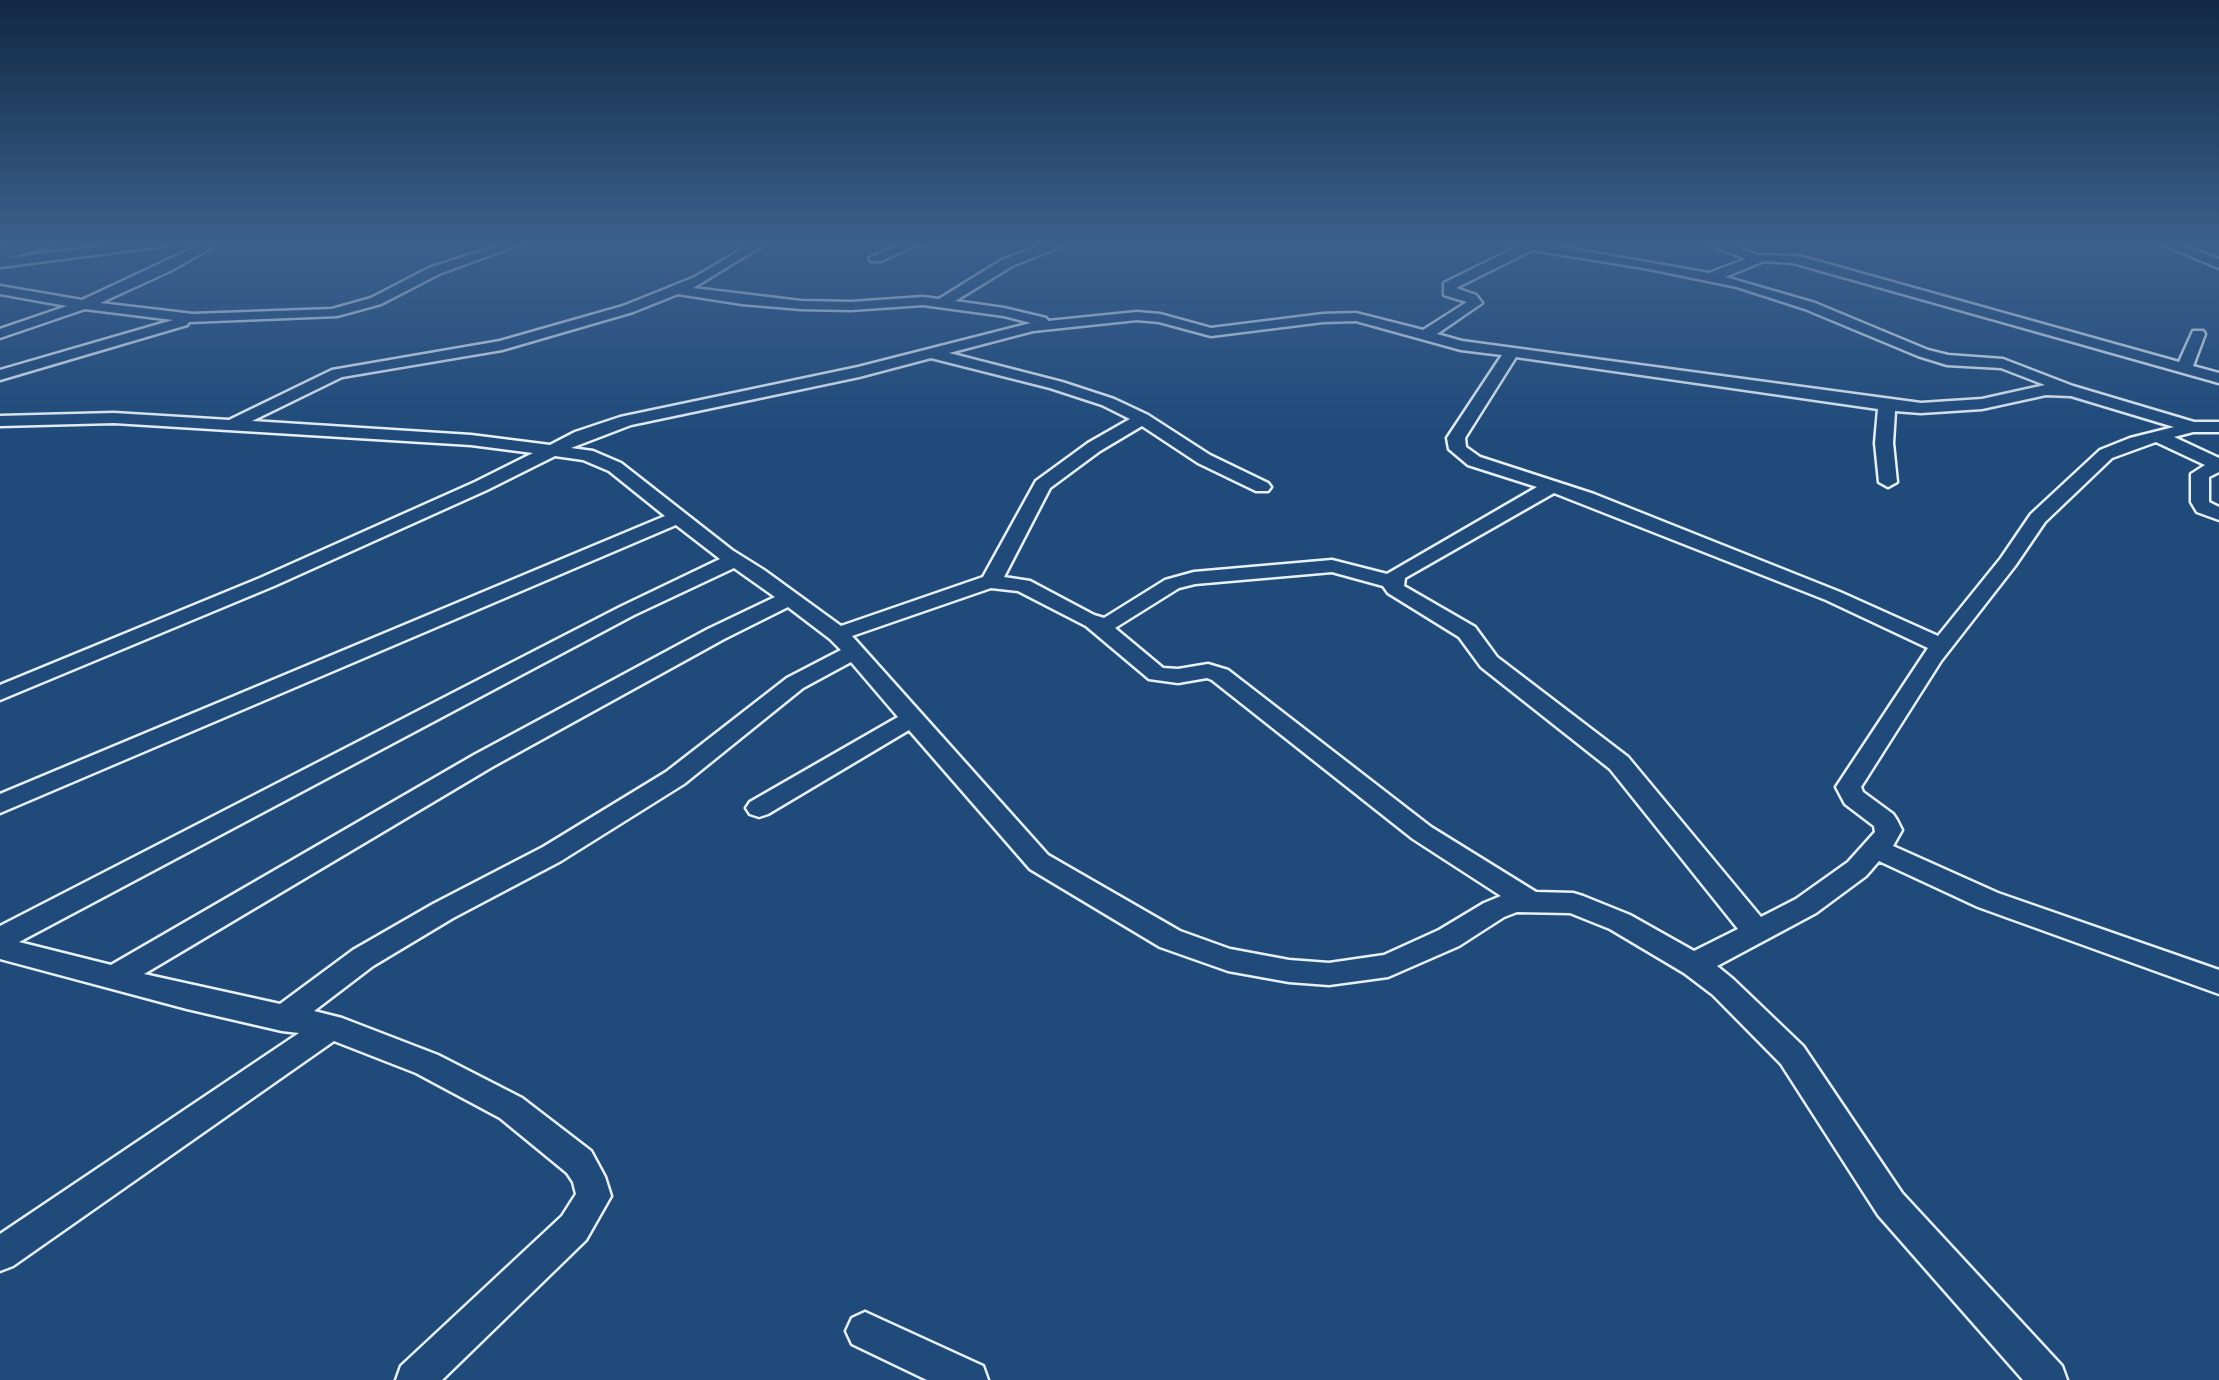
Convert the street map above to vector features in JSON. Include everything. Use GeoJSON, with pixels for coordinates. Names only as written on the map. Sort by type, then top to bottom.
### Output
{"type":"FeatureCollection","features":[{"type":"Feature","properties":{"kind":"street"},"geometry":{"type":"LineString","coordinates":[[0,334],[80,306]]}},
{"type":"Feature","properties":{"kind":"street"},"geometry":{"type":"LineString","coordinates":[[96,306],[192,318],[347,311],[360,306]]}},
{"type":"Feature","properties":{"kind":"street"},"geometry":{"type":"LineString","coordinates":[[232,425],[338,373],[502,345],[632,306]]}},
{"type":"Feature","properties":{"kind":"street"},"geometry":{"type":"LineString","coordinates":[[965,306],[1004,312],[1054,325]]}},
{"type":"Feature","properties":{"kind":"street"},"geometry":{"type":"LineString","coordinates":[[1424,336],[1470,306]]}},
{"type":"Feature","properties":{"kind":"street"},"geometry":{"type":"LineString","coordinates":[[1806,306],[1938,358],[2010,366],[2072,391],[2193,427]]}},
{"type":"Feature","properties":{"kind":"street"},"geometry":{"type":"LineString","coordinates":[[1963,306],[2219,378]]}},
{"type":"Feature","properties":{"kind":"street"},"geometry":{"type":"LineString","coordinates":[[0,693],[267,582],[481,486],[580,436],[639,418],[933,354],[1018,329],[1151,316],[1211,332],[1345,317],[1372,320],[1424,336],[1511,353],[1887,405],[1921,408],[1982,404],[2046,390],[2072,391]]}},
{"type":"Feature","properties":{"kind":"street"},"geometry":{"type":"LineString","coordinates":[[0,375],[192,318]]}},
{"type":"Feature","properties":{"kind":"street"},"geometry":{"type":"LineString","coordinates":[[2184,369],[2198,334]]}},
{"type":"Feature","properties":{"kind":"street"},"geometry":{"type":"LineString","coordinates":[[1511,353],[1456,438],[1458,449],[1474,461],[1587,498],[1833,596],[1941,646]]}},
{"type":"Feature","properties":{"kind":"street"},"geometry":{"type":"LineString","coordinates":[[933,354],[1076,391],[1142,419],[1204,459],[1262,487]]}},
{"type":"Feature","properties":{"kind":"street"},"geometry":{"type":"LineString","coordinates":[[1887,405],[1884,443],[1888,482]]}},
{"type":"Feature","properties":{"kind":"street"},"geometry":{"type":"LineString","coordinates":[[0,421],[114,418],[471,440],[587,455],[615,467],[846,643],[1039,862],[1170,939],[1228,960],[1289,971],[1329,974],[1388,966],[1449,938],[1494,910],[1515,902],[1573,904],[1620,922],[1694,965],[1747,1009],[1792,1055],[1890,1204],[2048,1380]]}},
{"type":"Feature","properties":{"kind":"street"},"geometry":{"type":"LineString","coordinates":[[991,582],[1042,485],[1094,447],[1142,419]]}},
{"type":"Feature","properties":{"kind":"street"},"geometry":{"type":"LineString","coordinates":[[1694,965],[1806,906],[1833,888],[1857,869],[1886,837],[1889,830],[1884,820],[1854,798],[1848,787],[1941,646],[2008,562],[2038,518],[2106,454],[2193,427],[2219,427]]}},
{"type":"Feature","properties":{"kind":"street"},"geometry":{"type":"LineString","coordinates":[[2157,436],[2215,463],[2214,468],[2200,474],[2200,502],[2204,508],[2219,514]]}},
{"type":"Feature","properties":{"kind":"street"},"geometry":{"type":"LineString","coordinates":[[1392,582],[1397,574],[1551,487]]}},
{"type":"Feature","properties":{"kind":"street"},"geometry":{"type":"LineString","coordinates":[[0,804],[678,517]]}},
{"type":"Feature","properties":{"kind":"street"},"geometry":{"type":"LineString","coordinates":[[0,939],[615,617],[735,561]]}},
{"type":"Feature","properties":{"kind":"street"},"geometry":{"type":"LineString","coordinates":[[1094,622],[1110,622],[1172,584],[1194,579],[1332,566],[1368,573],[1392,582],[1400,594],[1467,632],[1489,662],[1619,763],[1757,932]]}},
{"type":"Feature","properties":{"kind":"street"},"geometry":{"type":"LineString","coordinates":[[282,1019],[354,965],[395,939],[552,854],[665,785],[846,643],[975,585],[991,582],[1023,585],[1094,622],[1157,674],[1178,677],[1208,671],[1220,675],[1422,833],[1531,902]]}},
{"type":"Feature","properties":{"kind":"street"},"geometry":{"type":"LineString","coordinates":[[115,977],[483,761],[716,634],[789,598]]}},
{"type":"Feature","properties":{"kind":"street"},"geometry":{"type":"LineString","coordinates":[[760,808],[878,736],[912,719]]}},
{"type":"Feature","properties":{"kind":"street"},"geometry":{"type":"LineString","coordinates":[[1874,848],[1988,900],[2219,982]]}},
{"type":"Feature","properties":{"kind":"street"},"geometry":{"type":"LineString","coordinates":[[0,948],[187,997],[282,1019],[331,1027],[427,1064],[512,1108],[579,1162],[588,1177],[594,1196],[574,1228],[547,1257],[415,1380]]}},
{"type":"Feature","properties":{"kind":"street"},"geometry":{"type":"LineString","coordinates":[[0,1254],[331,1027]]}},
{"type":"Feature","properties":{"kind":"street"},"geometry":{"type":"LineString","coordinates":[[865,1331],[969,1380]]}}]}
